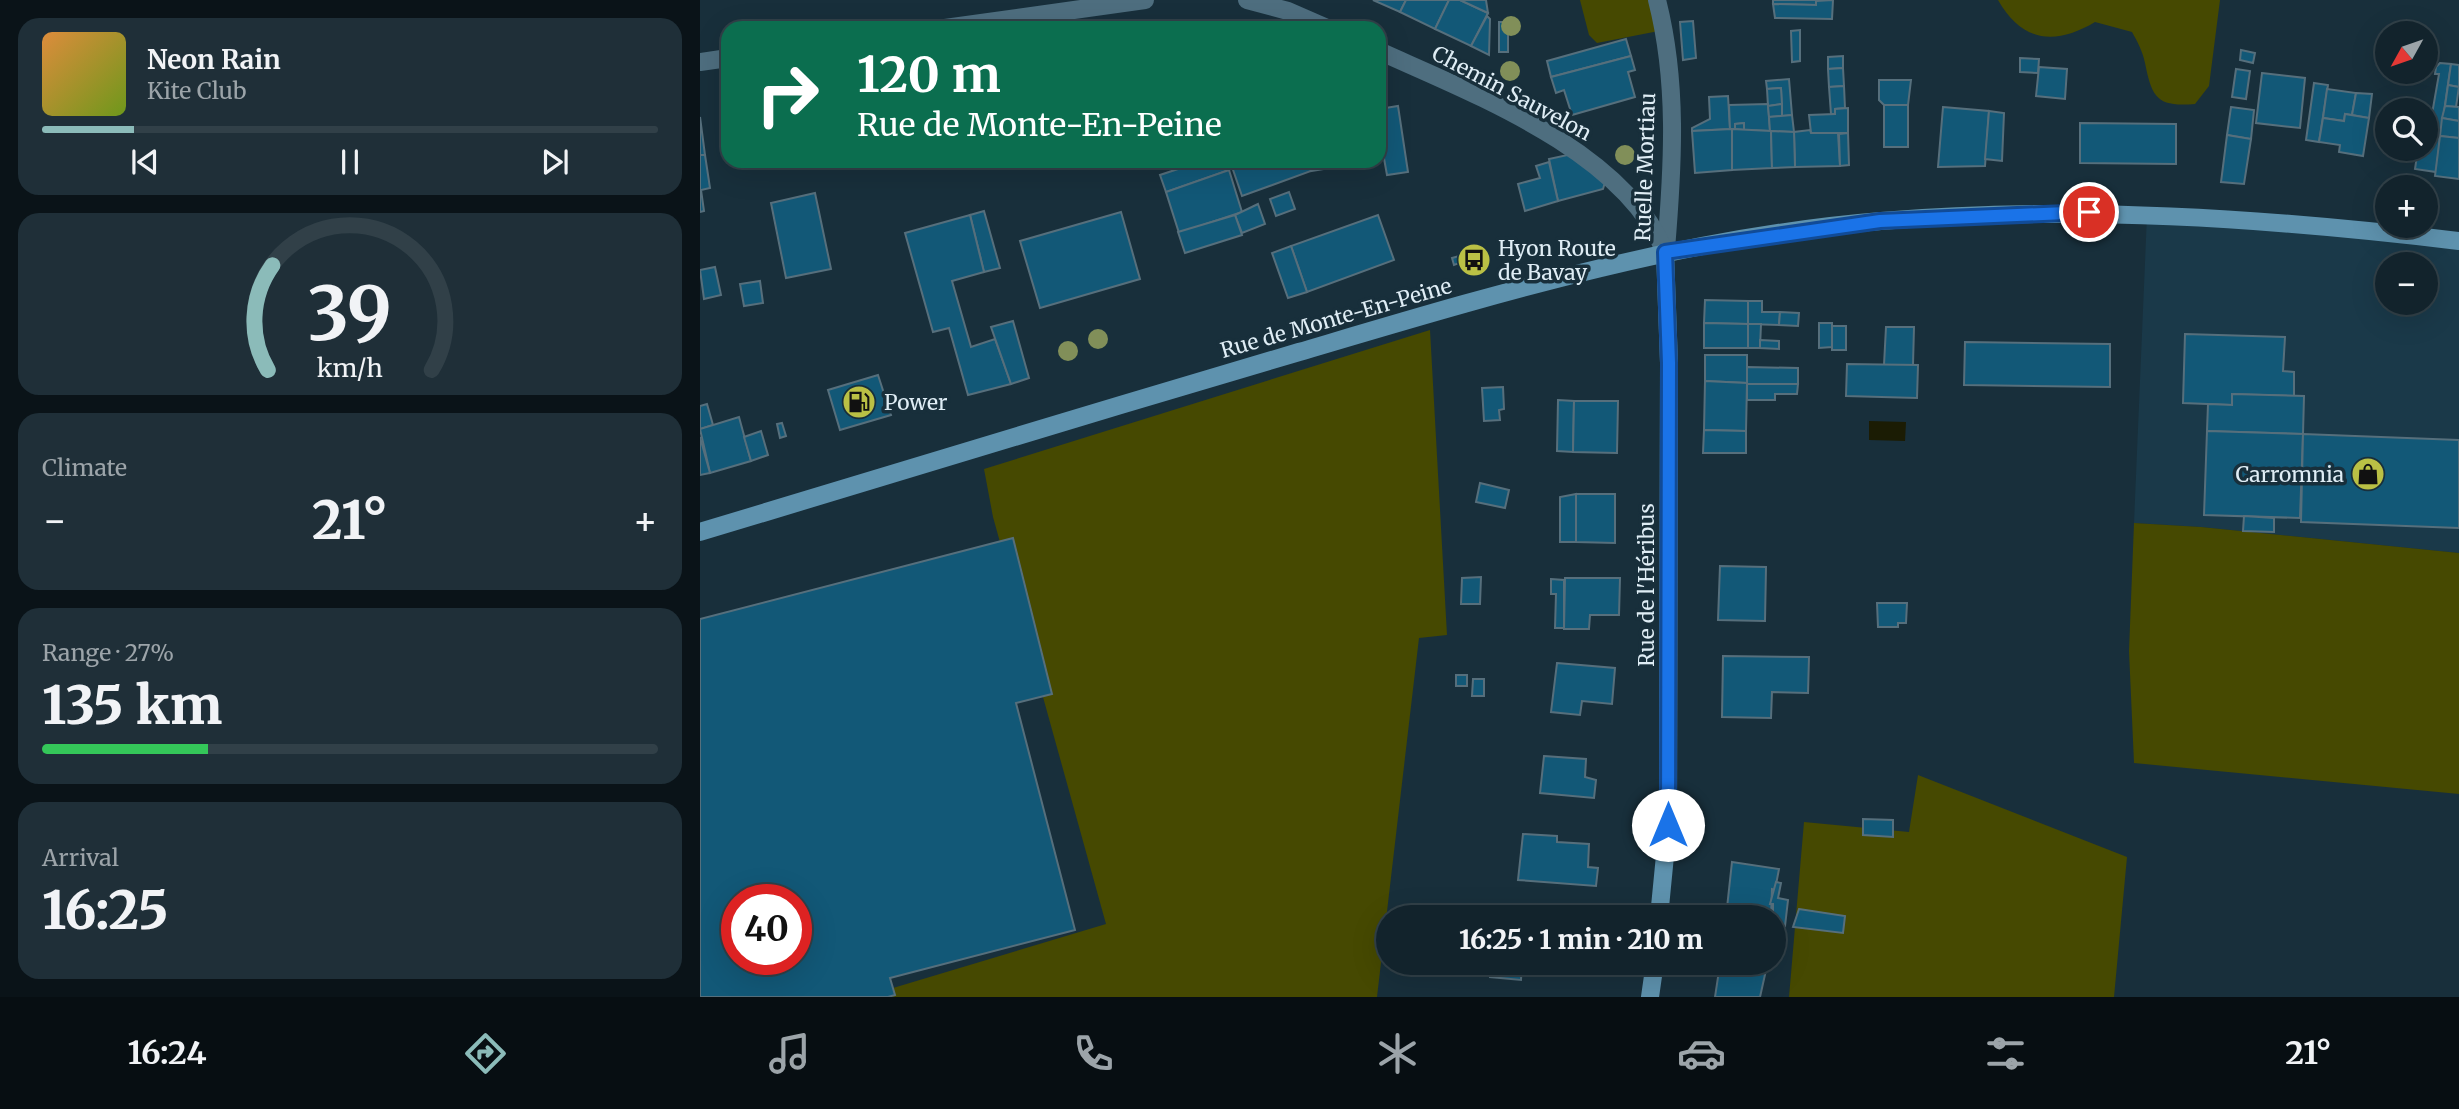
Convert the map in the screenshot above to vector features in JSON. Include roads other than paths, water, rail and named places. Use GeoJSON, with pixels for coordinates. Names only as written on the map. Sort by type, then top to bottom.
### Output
{"type":"FeatureCollection","features":[{"type":"Feature","properties":{"kind":"main road","name":"Rue de Monte-En-Peine"},"geometry":{"type":"LineString","coordinates":[[700,532],[1370,331],[1567,276],[1665,252],[1880,221],[2089,212],[2332,226],[2459,241]]}},
{"type":"Feature","properties":{"kind":"main road","name":"Rue de l'Héribus"},"geometry":{"type":"LineString","coordinates":[[1660,905],[1668,825],[1669,363],[1665,252]]}},
{"type":"Feature","properties":{"kind":"main road"},"geometry":{"type":"LineString","coordinates":[[1650,997],[1653,975]]}},
{"type":"Feature","properties":{"kind":"street"},"geometry":{"type":"LineString","coordinates":[[995,21],[1145,0]]}},
{"type":"Feature","properties":{"kind":"street"},"geometry":{"type":"LineString","coordinates":[[1247,0],[1288,11],[1311,21]]}},
{"type":"Feature","properties":{"kind":"street","name":"Ruelle Mortiau"},"geometry":{"type":"LineString","coordinates":[[1657,0],[1664,30],[1673,107],[1665,252]]}},
{"type":"Feature","properties":{"kind":"street","name":"Chemin Sauvelon"},"geometry":{"type":"LineString","coordinates":[[1386,54],[1504,110],[1570,146],[1630,195],[1655,226],[1665,252]]}},
{"type":"Feature","properties":{"kind":"street"},"geometry":{"type":"LineString","coordinates":[[700,62],[721,59]]}},
{"type":"Feature","properties":{"kind":"place","name":"Hyon Route de Bavay"},"geometry":{"type":"Point","coordinates":[1474,260]}},
{"type":"Feature","properties":{"kind":"place","name":"Power"},"geometry":{"type":"Point","coordinates":[859,402]}},
{"type":"Feature","properties":{"kind":"place","name":"Carromnia"},"geometry":{"type":"Point","coordinates":[2368,474]}}]}
